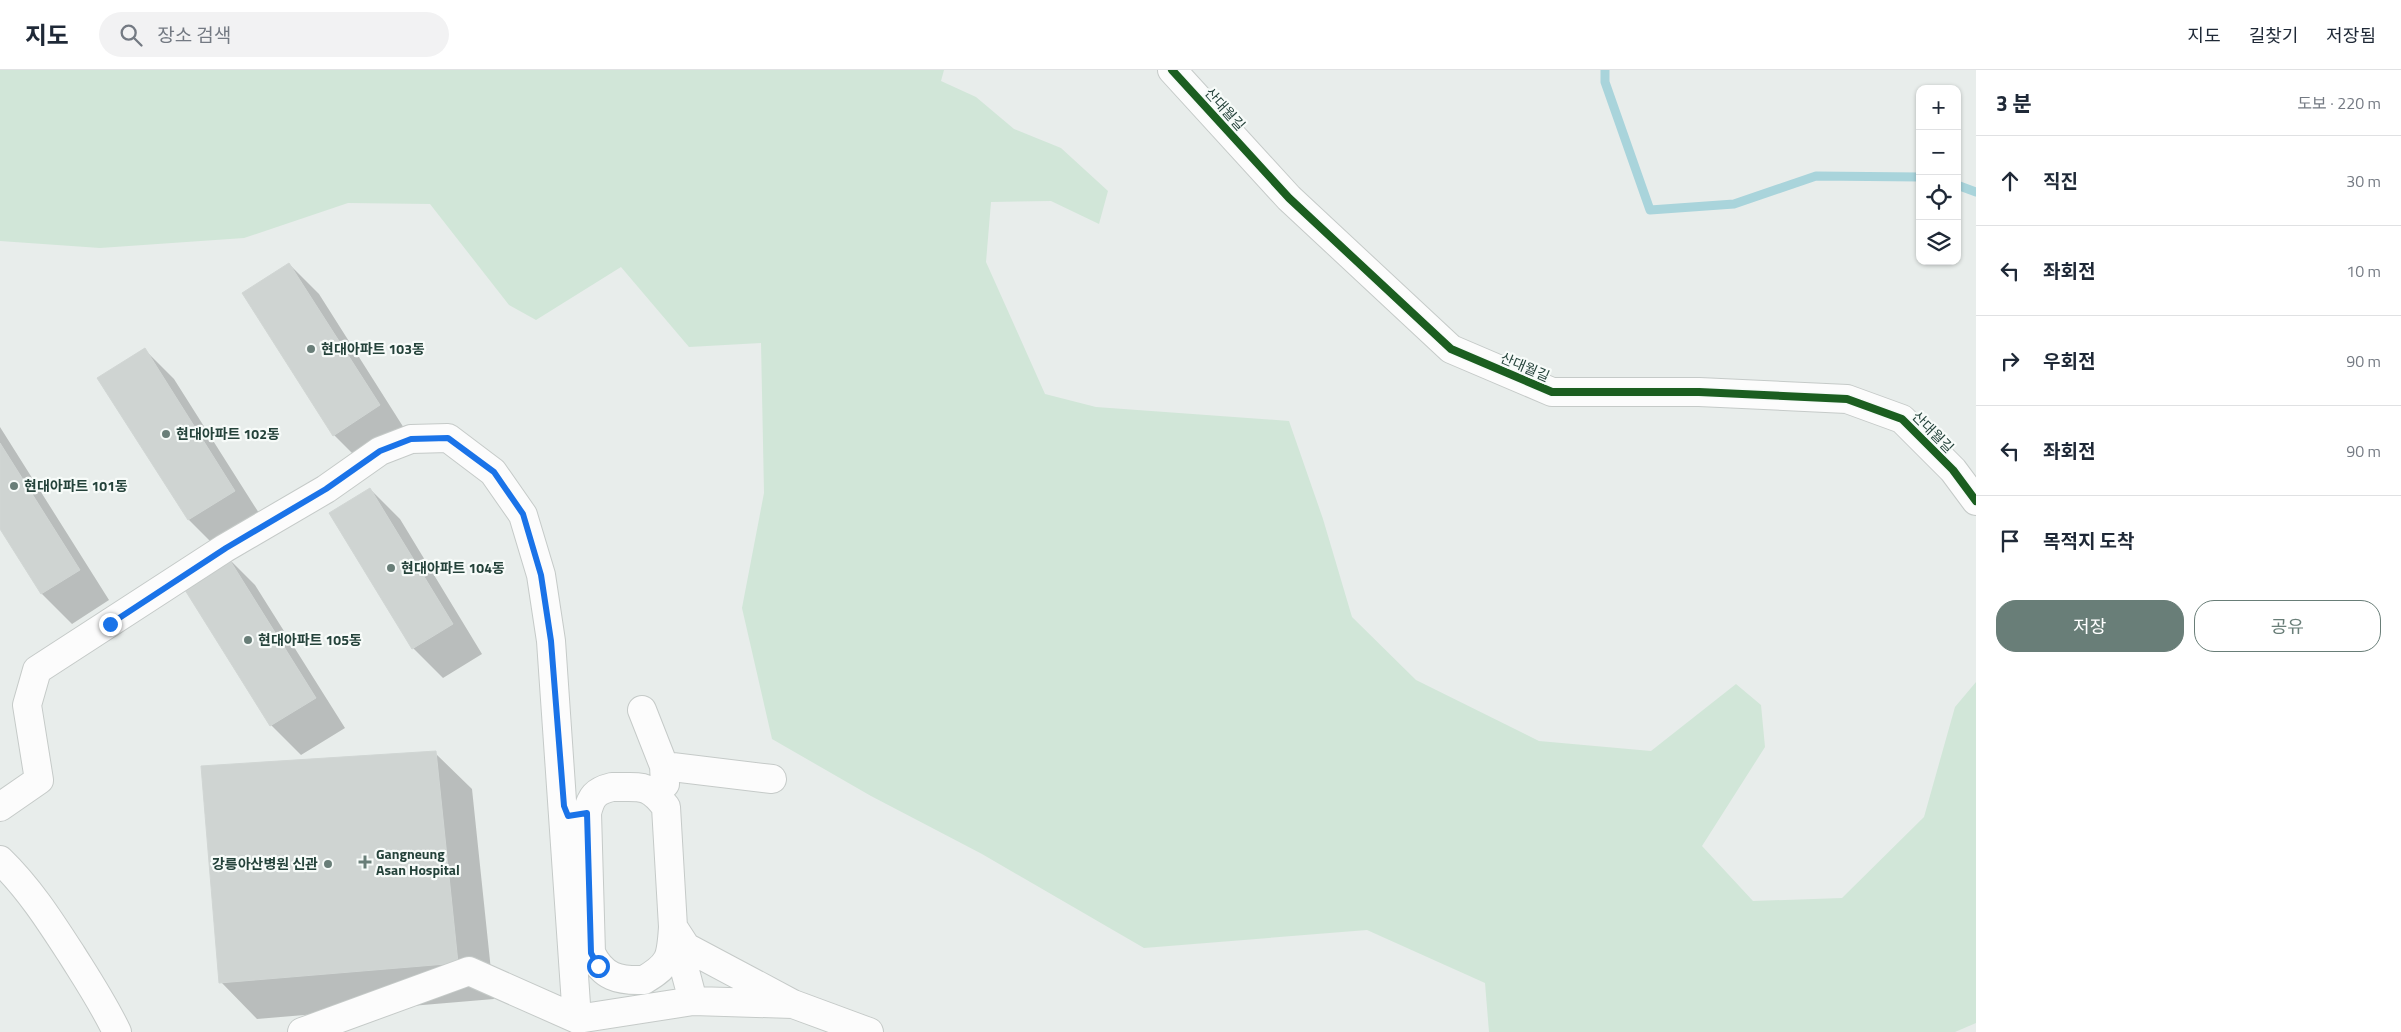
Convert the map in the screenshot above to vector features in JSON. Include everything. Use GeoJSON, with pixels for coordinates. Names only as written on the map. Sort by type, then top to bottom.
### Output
{"type":"FeatureCollection","features":[{"type":"Feature","properties":{"kind":"street","name":"산대월길"},"geometry":{"type":"LineString","coordinates":[[1172,70],[1289,198],[1451,349],[1552,392],[1699,392],[1847,399],[1902,419],[1953,470],[1976,502]]}},
{"type":"Feature","properties":{"kind":"street"},"geometry":{"type":"LineString","coordinates":[[0,807],[40,780],[27,705],[38,670],[226,548],[326,489],[380,451],[411,439],[448,438],[494,472],[523,514],[541,575],[551,641],[583,803],[591,953],[598,966],[616,978],[644,980],[667,963],[672,946],[673,927],[664,766],[642,710]]}},
{"type":"Feature","properties":{"kind":"street"},"geometry":{"type":"LineString","coordinates":[[664,766],[772,780]]}},
{"type":"Feature","properties":{"kind":"street"},"geometry":{"type":"LineString","coordinates":[[583,803],[612,787],[646,788],[655,792],[666,807]]}},
{"type":"Feature","properties":{"kind":"street"},"geometry":{"type":"LineString","coordinates":[[577,1019],[583,803]]}},
{"type":"Feature","properties":{"kind":"street"},"geometry":{"type":"LineString","coordinates":[[0,860],[31,893],[40,906],[99,996],[117,1032]]}},
{"type":"Feature","properties":{"kind":"street"},"geometry":{"type":"LineString","coordinates":[[673,927],[693,1001]]}},
{"type":"Feature","properties":{"kind":"street"},"geometry":{"type":"LineString","coordinates":[[673,927],[686,947],[792,1004],[869,1032]]}},
{"type":"Feature","properties":{"kind":"street"},"geometry":{"type":"LineString","coordinates":[[302,1032],[469,971],[577,1019],[693,1001],[792,1004]]}},
{"type":"Feature","properties":{"kind":"green space"},"geometry":{"type":"Polygon","coordinates":[[[0,70],[944,70],[941,81],[976,97],[1014,129],[1061,148],[1108,191],[1099,224],[1051,201],[991,202],[986,262],[1045,394],[1096,407],[1289,421],[1323,519],[1352,617],[1416,680],[1539,741],[1651,751],[1736,684],[1761,705],[1765,747],[1702,846],[1753,901],[1842,898],[1924,817],[1955,707],[1976,682],[1976,1023],[1955,1032],[1489,1032],[1485,983],[1367,930],[1144,948],[982,854],[871,796],[772,739],[742,608],[764,493],[761,343],[689,347],[621,267],[536,320],[509,305],[430,204],[348,203],[244,238],[100,248],[0,241],[0,70]]]}},
{"type":"Feature","properties":{"kind":"building","name":"현대아파트 103동"},"geometry":{"type":"Polygon","coordinates":[[[289,263],[380,405],[333,436],[242,293],[289,263]]]}},
{"type":"Feature","properties":{"kind":"building","name":"현대아파트 102동"},"geometry":{"type":"Polygon","coordinates":[[[145,348],[235,491],[188,520],[97,378],[145,348]]]}},
{"type":"Feature","properties":{"kind":"building","name":"현대아파트 101동"},"geometry":{"type":"Polygon","coordinates":[[[0,443],[80,570],[41,594],[0,529],[0,443]]]}},
{"type":"Feature","properties":{"kind":"building","name":"현대아파트 104동"},"geometry":{"type":"Polygon","coordinates":[[[370,488],[453,624],[412,649],[329,513],[370,488]]]}},
{"type":"Feature","properties":{"kind":"building","name":"현대아파트 105동"},"geometry":{"type":"Polygon","coordinates":[[[226,554],[316,698],[270,726],[180,582],[226,554]]]}},
{"type":"Feature","properties":{"kind":"building","name":"강릉아산병원 신관"},"geometry":{"type":"Polygon","coordinates":[[[436,751],[458,963],[219,983],[201,766],[436,751]]]}},
{"type":"Feature","properties":{"kind":"waterway"},"geometry":{"type":"LineString","coordinates":[[1605,70],[1605,82],[1650,210],[1734,204],[1816,176],[1916,177]]}},
{"type":"Feature","properties":{"kind":"waterway"},"geometry":{"type":"LineString","coordinates":[[1961,186],[1976,192]]}},
{"type":"Feature","properties":{"kind":"cycle path"},"geometry":{"type":"LineString","coordinates":[[1172,70],[1289,198],[1451,349],[1552,392],[1699,392],[1847,399],[1902,419],[1953,470],[1976,501]]}},
{"type":"Feature","properties":{"kind":"place","name":"현대아파트 103동"},"geometry":{"type":"Point","coordinates":[311,349]}},
{"type":"Feature","properties":{"kind":"place","name":"현대아파트 102동"},"geometry":{"type":"Point","coordinates":[166,434]}},
{"type":"Feature","properties":{"kind":"place","name":"현대아파트 101동"},"geometry":{"type":"Point","coordinates":[14,486]}},
{"type":"Feature","properties":{"kind":"place","name":"현대아파트 104동"},"geometry":{"type":"Point","coordinates":[391,568]}},
{"type":"Feature","properties":{"kind":"place","name":"현대아파트 105동"},"geometry":{"type":"Point","coordinates":[248,640]}},
{"type":"Feature","properties":{"kind":"place","name":"Gangneung Asan Hospital"},"geometry":{"type":"Point","coordinates":[365,862]}},
{"type":"Feature","properties":{"kind":"place","name":"강릉아산병원 신관"},"geometry":{"type":"Point","coordinates":[328,864]}},
{"type":"Feature","properties":{"kind":"route"},"geometry":{"type":"LineString","coordinates":[[110,624],[226,548],[326,489],[380,451],[411,439],[448,438],[494,472],[523,514],[541,575],[551,641],[564,806],[568,816],[587,813],[591,953],[598,966]]}}]}
